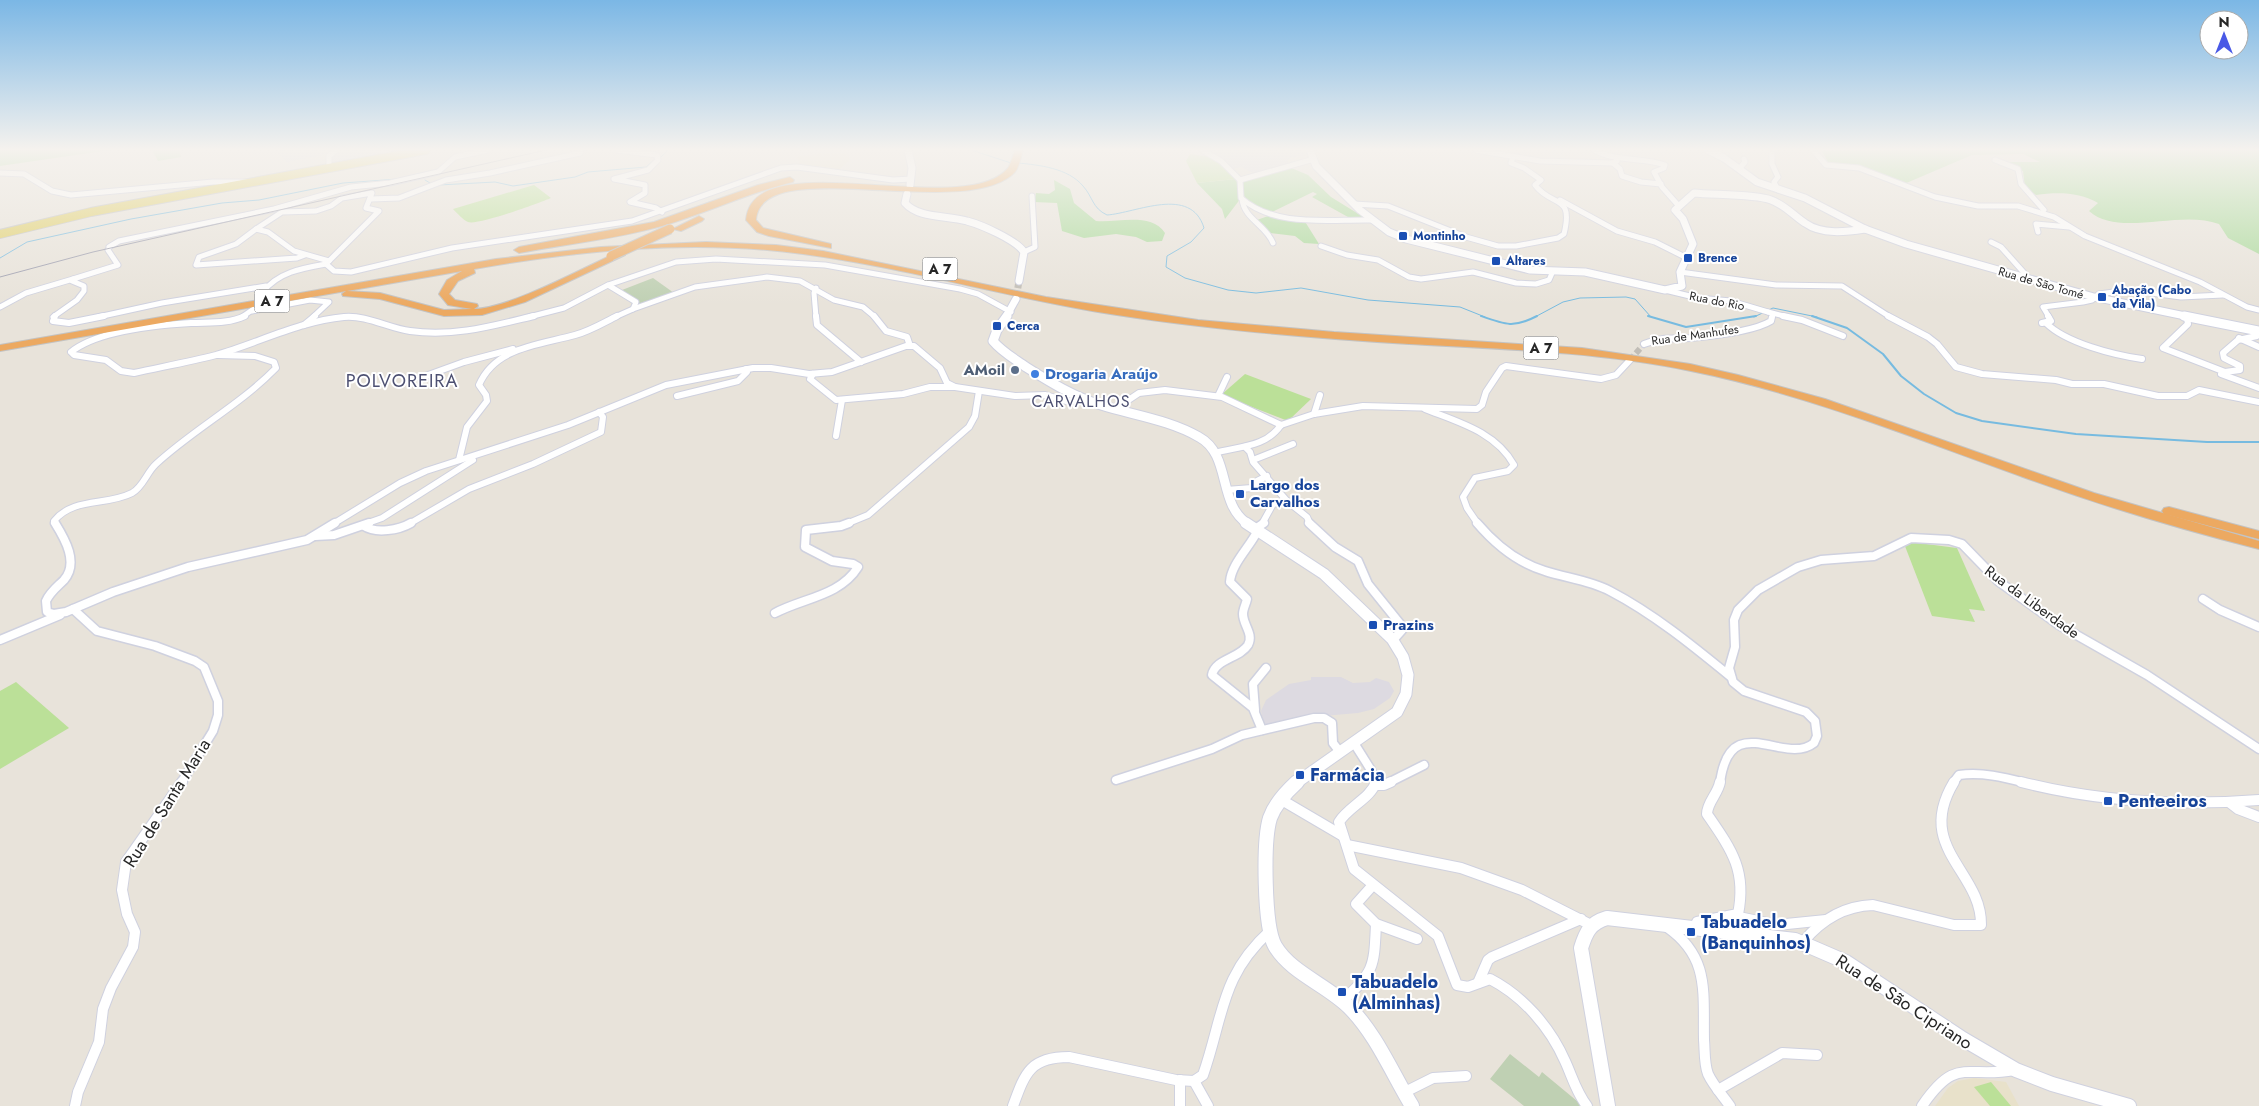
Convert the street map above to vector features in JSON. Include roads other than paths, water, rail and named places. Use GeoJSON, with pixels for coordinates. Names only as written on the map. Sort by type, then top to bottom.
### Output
{"type":"FeatureCollection","features":[{"type":"Feature","properties":{"kind":"highway"},"geometry":{"type":"LineString","coordinates":[[407,271],[656,224],[722,202]]}},
{"type":"Feature","properties":{"kind":"highway"},"geometry":{"type":"LineString","coordinates":[[280,300],[334,294],[370,295],[437,312],[470,313],[512,304],[735,202]]}},
{"type":"Feature","properties":{"kind":"highway"},"geometry":{"type":"LineString","coordinates":[[674,229],[738,202]]}},
{"type":"Feature","properties":{"kind":"highway"},"geometry":{"type":"LineString","coordinates":[[761,202],[752,210],[751,220],[760,230],[784,237],[831,246]]}},
{"type":"Feature","properties":{"kind":"highway","name":"A 7"},"geometry":{"type":"LineString","coordinates":[[0,340],[552,247],[665,238],[719,238],[831,246],[1066,296],[1145,308],[1305,326],[1574,342],[1689,359],[1809,388],[2110,494],[2259,535]]}},
{"type":"Feature","properties":{"kind":"highway","name":"A 7"},"geometry":{"type":"LineString","coordinates":[[0,348],[550,254],[662,245],[715,244],[773,248],[830,255],[1004,292],[1142,316],[1304,334],[1575,350],[1640,358],[1747,380],[1805,396],[2108,503],[2187,527],[2259,545]]}},
{"type":"Feature","properties":{"kind":"highway"},"geometry":{"type":"LineString","coordinates":[[550,254],[495,264],[465,273],[449,283],[445,290],[445,297],[452,303],[463,306],[495,304],[519,297],[615,256]]}},
{"type":"Feature","properties":{"kind":"main road"},"geometry":{"type":"LineString","coordinates":[[0,234],[92,212],[149,202]]}},
{"type":"Feature","properties":{"kind":"main road"},"geometry":{"type":"LineString","coordinates":[[905,202],[912,210],[968,221],[1022,247],[1024,252],[1019,281]]}},
{"type":"Feature","properties":{"kind":"main road"},"geometry":{"type":"LineString","coordinates":[[1352,202],[1389,232],[1418,243],[1519,268],[1595,274],[1665,290],[1682,286],[1680,272],[1685,257],[1693,244],[1682,219],[1675,210],[1683,202]]}},
{"type":"Feature","properties":{"kind":"main road"},"geometry":{"type":"LineString","coordinates":[[1775,202],[1802,221],[1817,229],[1835,232],[1865,229]]}},
{"type":"Feature","properties":{"kind":"main road","name":"Rua de São Tomé"},"geometry":{"type":"LineString","coordinates":[[1813,202],[1865,229],[1942,255],[2094,297],[2187,318],[2258,330]]}},
{"type":"Feature","properties":{"kind":"main road"},"geometry":{"type":"LineString","coordinates":[[1016,299],[1012,312],[994,334],[997,346],[1080,398],[1196,435],[1209,444],[1237,516],[1324,574],[1393,640],[1406,662],[1409,678],[1404,702],[1390,718],[1299,780],[1283,796],[1270,819],[1266,836],[1271,930],[1275,946],[1285,957],[1342,1001],[1366,1029],[1412,1106]]}},
{"type":"Feature","properties":{"kind":"main road","name":"Rua de São Cipriano"},"geometry":{"type":"LineString","coordinates":[[1586,922],[1607,918],[1662,923],[1770,935],[1803,942],[1860,971],[1963,1039],[2016,1070],[2052,1084],[2129,1106]]}},
{"type":"Feature","properties":{"kind":"main road"},"geometry":{"type":"LineString","coordinates":[[1586,922],[1581,948],[1608,1106]]}},
{"type":"Feature","properties":{"kind":"street"},"geometry":{"type":"LineString","coordinates":[[0,307],[26,293],[118,265],[109,249],[120,241],[274,209],[300,202]]}},
{"type":"Feature","properties":{"kind":"street"},"geometry":{"type":"LineString","coordinates":[[305,255],[297,258],[196,265],[199,257],[236,244],[282,212],[321,209],[335,202]]}},
{"type":"Feature","properties":{"kind":"street"},"geometry":{"type":"LineString","coordinates":[[73,279],[72,281],[84,286],[84,291],[78,300],[53,317],[56,322],[74,322],[162,303],[215,296],[266,286],[280,277],[327,263],[379,211],[366,209],[370,202]]}},
{"type":"Feature","properties":{"kind":"street"},"geometry":{"type":"LineString","coordinates":[[631,202],[656,208],[662,212]]}},
{"type":"Feature","properties":{"kind":"street"},"geometry":{"type":"LineString","coordinates":[[256,229],[268,232],[294,251],[327,263],[329,268],[340,272],[359,271],[445,250],[626,222],[692,202]]}},
{"type":"Feature","properties":{"kind":"street"},"geometry":{"type":"LineString","coordinates":[[1024,252],[1030,252],[1035,247],[1032,202]]}},
{"type":"Feature","properties":{"kind":"street"},"geometry":{"type":"LineString","coordinates":[[1242,202],[1242,208],[1252,219],[1268,231],[1273,243]]}},
{"type":"Feature","properties":{"kind":"street"},"geometry":{"type":"LineString","coordinates":[[1246,202],[1258,210],[1290,219],[1372,220]]}},
{"type":"Feature","properties":{"kind":"street"},"geometry":{"type":"LineString","coordinates":[[1354,204],[1388,206],[1484,243],[1506,246],[1558,238],[1564,234],[1568,217],[1563,204],[1560,202]]}},
{"type":"Feature","properties":{"kind":"street"},"geometry":{"type":"LineString","coordinates":[[1561,202],[1617,231],[1655,242],[1685,257]]}},
{"type":"Feature","properties":{"kind":"street"},"geometry":{"type":"LineString","coordinates":[[1675,202],[1678,205]]}},
{"type":"Feature","properties":{"kind":"street"},"geometry":{"type":"LineString","coordinates":[[1957,202],[1978,206],[2018,206],[2054,217]]}},
{"type":"Feature","properties":{"kind":"street"},"geometry":{"type":"LineString","coordinates":[[2034,202],[2036,206],[2054,217],[2109,246],[2200,282],[2223,295],[2258,310]]}},
{"type":"Feature","properties":{"kind":"street"},"geometry":{"type":"LineString","coordinates":[[2038,232],[2036,224],[2071,227]]}},
{"type":"Feature","properties":{"kind":"street"},"geometry":{"type":"LineString","coordinates":[[1991,242],[2001,247],[2026,275],[2023,278]]}},
{"type":"Feature","properties":{"kind":"street"},"geometry":{"type":"LineString","coordinates":[[1321,246],[1347,255],[1378,260],[1398,272],[1421,278],[1473,272],[1527,284],[1549,280],[1552,271]]}},
{"type":"Feature","properties":{"kind":"street"},"geometry":{"type":"LineString","coordinates":[[303,326],[328,302],[305,301],[268,310],[254,309],[228,320],[157,327],[105,337],[80,344],[71,352],[74,355],[101,359],[118,366],[121,371],[134,372],[218,355],[303,326],[335,318],[356,317],[409,331],[444,334],[469,332],[564,308],[608,285],[688,260],[785,261],[849,269],[978,294],[1012,312]]}},
{"type":"Feature","properties":{"kind":"street"},"geometry":{"type":"LineString","coordinates":[[1680,272],[1776,286],[1842,286],[1881,312],[1928,337],[1956,367],[1982,374],[2056,380],[2072,384],[2104,384],[2158,396],[2186,396],[2199,390],[2259,402]]}},
{"type":"Feature","properties":{"kind":"street"},"geometry":{"type":"LineString","coordinates":[[420,378],[464,362],[587,331],[618,314],[695,287],[740,282],[759,277],[800,280],[834,300],[863,307],[873,314],[886,331],[907,337],[910,346]]}},
{"type":"Feature","properties":{"kind":"street"},"geometry":{"type":"LineString","coordinates":[[608,285],[636,302],[633,309]]}},
{"type":"Feature","properties":{"kind":"street"},"geometry":{"type":"LineString","coordinates":[[263,292],[266,286]]}},
{"type":"Feature","properties":{"kind":"street"},"geometry":{"type":"LineString","coordinates":[[816,288],[814,294],[814,314],[817,325],[861,362]]}},
{"type":"Feature","properties":{"kind":"street","name":"Rua do Rio"},"geometry":{"type":"LineString","coordinates":[[1665,290],[1698,298],[1731,301],[1772,315],[1802,320],[1843,336]]}},
{"type":"Feature","properties":{"kind":"street"},"geometry":{"type":"LineString","coordinates":[[2142,358],[2126,358],[2052,329],[2044,323],[2051,321],[2043,307],[2083,302],[2099,294],[2128,290],[2182,297],[2223,295]]}},
{"type":"Feature","properties":{"kind":"street","name":"Rua de Manhufes"},"geometry":{"type":"LineString","coordinates":[[1644,344],[1659,338],[1690,338],[1732,332],[1766,324],[1771,321],[1772,315]]}},
{"type":"Feature","properties":{"kind":"street"},"geometry":{"type":"LineString","coordinates":[[2187,318],[2188,324],[2163,348],[2225,372]]}},
{"type":"Feature","properties":{"kind":"street"},"geometry":{"type":"LineString","coordinates":[[2258,330],[2257,336],[2239,338],[2231,343],[2223,353],[2224,358],[2240,366],[2240,370],[2220,371],[2220,374],[2259,388]]}},
{"type":"Feature","properties":{"kind":"street"},"geometry":{"type":"LineString","coordinates":[[2239,338],[2259,347]]}},
{"type":"Feature","properties":{"kind":"street"},"geometry":{"type":"LineString","coordinates":[[0,640],[113,592],[188,567],[287,546],[315,536],[400,484],[426,471],[568,425],[657,388],[748,369],[772,368],[811,376],[837,371],[898,347],[910,346],[917,348],[937,365],[947,383],[955,388]]}},
{"type":"Feature","properties":{"kind":"street"},"geometry":{"type":"LineString","coordinates":[[464,460],[462,441],[467,427],[487,401],[486,395],[480,389],[480,381],[494,365],[519,349]]}},
{"type":"Feature","properties":{"kind":"street"},"geometry":{"type":"LineString","coordinates":[[70,610],[54,614],[47,612],[45,608],[48,596],[68,576],[69,570],[70,556],[60,528],[54,521],[56,516],[70,508],[117,498],[134,492],[154,466],[217,418],[276,368],[274,362],[264,358],[218,355]]}},
{"type":"Feature","properties":{"kind":"street"},"geometry":{"type":"LineString","coordinates":[[1214,453],[1230,447],[1245,446],[1274,437],[1281,425],[1314,414],[1370,405],[1425,409],[1479,408],[1482,405],[1485,392],[1498,378],[1502,368],[1506,366],[1601,379],[1616,375],[1630,360]]}},
{"type":"Feature","properties":{"kind":"street"},"geometry":{"type":"LineString","coordinates":[[677,396],[738,381],[748,369]]}},
{"type":"Feature","properties":{"kind":"street"},"geometry":{"type":"LineString","coordinates":[[811,376],[832,398],[842,400],[903,394],[930,387],[1000,392],[1015,396],[1045,395],[1070,402],[1080,398]]}},
{"type":"Feature","properties":{"kind":"street"},"geometry":{"type":"LineString","coordinates":[[1218,396],[1227,377]]}},
{"type":"Feature","properties":{"kind":"street"},"geometry":{"type":"LineString","coordinates":[[1115,409],[1136,394],[1165,390],[1218,396],[1281,425]]}},
{"type":"Feature","properties":{"kind":"street"},"geometry":{"type":"LineString","coordinates":[[775,613],[837,587],[848,581],[858,568],[853,564],[832,561],[805,547],[806,530],[827,530],[868,515],[969,427],[978,414],[975,398],[979,391]]}},
{"type":"Feature","properties":{"kind":"street"},"geometry":{"type":"LineString","coordinates":[[1314,414],[1320,395]]}},
{"type":"Feature","properties":{"kind":"street"},"geometry":{"type":"LineString","coordinates":[[836,436],[842,400]]}},
{"type":"Feature","properties":{"kind":"street"},"geometry":{"type":"LineString","coordinates":[[1425,409],[1466,426],[1498,443],[1512,459],[1514,465],[1508,471],[1474,478],[1463,497],[1479,524],[1494,540],[1523,561],[1539,569],[1609,591],[1676,635],[1752,695],[1802,709],[1814,721],[1817,736],[1814,742],[1807,748],[1800,749],[1762,743],[1742,746],[1733,749],[1721,766],[1717,794],[1706,808],[1707,814],[1728,842],[1739,866],[1741,898],[1738,914],[1734,916]]}},
{"type":"Feature","properties":{"kind":"street"},"geometry":{"type":"LineString","coordinates":[[364,526],[366,528],[384,530],[404,527],[469,489],[533,464],[601,432],[603,417],[599,412]]}},
{"type":"Feature","properties":{"kind":"street"},"geometry":{"type":"LineString","coordinates":[[1252,460],[1293,444]]}},
{"type":"Feature","properties":{"kind":"street"},"geometry":{"type":"LineString","coordinates":[[1245,446],[1250,452],[1252,460],[1287,501],[1296,506],[1307,517],[1310,524],[1335,547],[1358,561],[1368,584],[1401,625],[1400,636],[1393,640]]}},
{"type":"Feature","properties":{"kind":"street"},"geometry":{"type":"LineString","coordinates":[[315,536],[334,535],[364,526],[396,511],[464,460]]}},
{"type":"Feature","properties":{"kind":"street"},"geometry":{"type":"LineString","coordinates":[[1226,490],[1252,488],[1257,481],[1267,476]]}},
{"type":"Feature","properties":{"kind":"street"},"geometry":{"type":"LineString","coordinates":[[1255,710],[1212,676],[1212,672],[1222,660],[1238,654],[1248,643],[1250,629],[1243,615],[1247,598],[1230,582],[1230,575],[1239,558],[1251,544],[1256,530],[1265,522],[1273,504],[1287,501]]}},
{"type":"Feature","properties":{"kind":"street","name":"Rua da Liberdade"},"geometry":{"type":"LineString","coordinates":[[1732,678],[1729,664],[1734,650],[1734,621],[1738,611],[1771,580],[1819,560],[1861,558],[1885,553],[1904,539],[1949,540],[1966,548],[1998,581],[2059,625],[2147,675],[2259,750]]}},
{"type":"Feature","properties":{"kind":"street"},"geometry":{"type":"LineString","coordinates":[[2203,599],[2220,610],[2259,626]]}},
{"type":"Feature","properties":{"kind":"street","name":"Rua de Santa Maria"},"geometry":{"type":"LineString","coordinates":[[70,610],[97,631],[155,646],[195,660],[204,667],[218,701],[218,715],[213,731],[166,807],[126,862],[122,890],[127,914],[135,932],[133,947],[111,988],[104,1009],[99,1042],[78,1092],[75,1106]]}},
{"type":"Feature","properties":{"kind":"street"},"geometry":{"type":"LineString","coordinates":[[1262,730],[1255,710],[1256,699],[1251,688],[1252,681],[1266,668]]}},
{"type":"Feature","properties":{"kind":"street"},"geometry":{"type":"LineString","coordinates":[[1116,780],[1212,749],[1242,735],[1314,718],[1324,718],[1332,723],[1332,742],[1336,750],[1340,752]]}},
{"type":"Feature","properties":{"kind":"street"},"geometry":{"type":"LineString","coordinates":[[1354,743],[1375,777],[1375,784],[1344,814],[1339,825],[1354,869],[1438,936],[1444,943],[1453,979],[1457,985],[1468,987],[1490,979],[1495,981],[1537,1018],[1562,1054],[1581,1099],[1587,1106]]}},
{"type":"Feature","properties":{"kind":"street"},"geometry":{"type":"LineString","coordinates":[[1375,784],[1384,785],[1424,766]]}},
{"type":"Feature","properties":{"kind":"street"},"geometry":{"type":"LineString","coordinates":[[1803,942],[1811,932],[1826,920],[1862,904],[1873,904],[1954,925],[1981,925],[1981,911],[1945,845],[1942,831],[1942,814],[1948,793],[1958,775],[1983,774],[2040,788],[2088,796],[2155,801],[2228,802],[2259,800]]}},
{"type":"Feature","properties":{"kind":"street"},"geometry":{"type":"LineString","coordinates":[[1283,796],[1346,841],[1461,868],[1522,890],[1586,922]]}},
{"type":"Feature","properties":{"kind":"street"},"geometry":{"type":"LineString","coordinates":[[2228,802],[2259,818]]}},
{"type":"Feature","properties":{"kind":"street"},"geometry":{"type":"LineString","coordinates":[[1373,885],[1356,904],[1376,924],[1417,939]]}},
{"type":"Feature","properties":{"kind":"street"},"geometry":{"type":"LineString","coordinates":[[1695,927],[1697,922],[1704,919],[1734,916],[1777,924],[1826,920]]}},
{"type":"Feature","properties":{"kind":"street"},"geometry":{"type":"LineString","coordinates":[[1478,983],[1488,960],[1492,957],[1586,922]]}},
{"type":"Feature","properties":{"kind":"street"},"geometry":{"type":"LineString","coordinates":[[1662,923],[1684,939],[1696,956],[1703,988],[1705,1060],[1708,1074],[1730,1106]]}},
{"type":"Feature","properties":{"kind":"street"},"geometry":{"type":"LineString","coordinates":[[1342,1001],[1362,984],[1376,961],[1376,924]]}},
{"type":"Feature","properties":{"kind":"street"},"geometry":{"type":"LineString","coordinates":[[1012,1106],[1026,1071],[1032,1064],[1052,1056],[1069,1057],[1180,1080],[1194,1081],[1203,1076],[1219,1013],[1234,971],[1248,952],[1271,930]]}},
{"type":"Feature","properties":{"kind":"street"},"geometry":{"type":"LineString","coordinates":[[1718,1090],[1782,1053],[1817,1056]]}},
{"type":"Feature","properties":{"kind":"street"},"geometry":{"type":"LineString","coordinates":[[1922,1106],[1943,1078],[1957,1072],[1974,1070],[2003,1073],[2016,1070]]}},
{"type":"Feature","properties":{"kind":"street"},"geometry":{"type":"LineString","coordinates":[[1403,1093],[1425,1080],[1447,1074],[1466,1076]]}},
{"type":"Feature","properties":{"kind":"street"},"geometry":{"type":"LineString","coordinates":[[1180,1080],[1180,1106]]}},
{"type":"Feature","properties":{"kind":"street"},"geometry":{"type":"LineString","coordinates":[[1194,1081],[1208,1106]]}},
{"type":"Feature","properties":{"kind":"waterway"},"geometry":{"type":"LineString","coordinates":[[0,258],[27,242],[131,219],[239,202]]}},
{"type":"Feature","properties":{"kind":"waterway"},"geometry":{"type":"LineString","coordinates":[[1093,202],[1098,209],[1107,215],[1147,207],[1175,204],[1187,208],[1197,215],[1204,228],[1191,242],[1167,256],[1166,267],[1185,278],[1228,290],[1256,293],[1301,288],[1368,300],[1460,307],[1485,317]]}},
{"type":"Feature","properties":{"kind":"waterway"},"geometry":{"type":"LineString","coordinates":[[1535,317],[1563,302],[1580,298],[1626,297],[1635,299],[1651,317]]}},
{"type":"Feature","properties":{"kind":"waterway"},"geometry":{"type":"LineString","coordinates":[[1754,317],[1773,308],[1817,317]]}},
{"type":"Feature","properties":{"kind":"waterway"},"geometry":{"type":"LineString","coordinates":[[1481,316],[1510,324],[1516,324],[1535,317]]}},
{"type":"Feature","properties":{"kind":"waterway"},"geometry":{"type":"LineString","coordinates":[[1651,317],[1686,327],[1756,316]]}},
{"type":"Feature","properties":{"kind":"waterway"},"geometry":{"type":"LineString","coordinates":[[1812,316],[1847,328],[1883,354],[1901,376],[1924,394],[1956,413],[1982,421],[2076,434],[2207,442],[2259,442]]}},
{"type":"Feature","properties":{"kind":"tunnel"},"geometry":{"type":"LineString","coordinates":[[1016,299],[1019,281]]}},
{"type":"Feature","properties":{"kind":"tunnel"},"geometry":{"type":"LineString","coordinates":[[1630,360],[1644,344]]}},
{"type":"Feature","properties":{"kind":"railway"},"geometry":{"type":"LineString","coordinates":[[0,277],[93,252],[317,202]]}},
{"type":"Feature","properties":{"kind":"place","name":"Montinho"},"geometry":{"type":"Point","coordinates":[1403,236]}},
{"type":"Feature","properties":{"kind":"place","name":"Brence"},"geometry":{"type":"Point","coordinates":[1688,258]}},
{"type":"Feature","properties":{"kind":"place","name":"Altares"},"geometry":{"type":"Point","coordinates":[1496,261]}},
{"type":"Feature","properties":{"kind":"place","name":"Abação (Cabo da Vila)"},"geometry":{"type":"Point","coordinates":[2102,297]}},
{"type":"Feature","properties":{"kind":"place","name":"Cerca"},"geometry":{"type":"Point","coordinates":[997,326]}},
{"type":"Feature","properties":{"kind":"place","name":"AMoil"},"geometry":{"type":"Point","coordinates":[1015,370]}},
{"type":"Feature","properties":{"kind":"place","name":"Drogaria Araújo"},"geometry":{"type":"Point","coordinates":[1035,374]}},
{"type":"Feature","properties":{"kind":"place","name":"Largo dos Carvalhos"},"geometry":{"type":"Point","coordinates":[1240,494]}},
{"type":"Feature","properties":{"kind":"place","name":"Prazins"},"geometry":{"type":"Point","coordinates":[1373,625]}},
{"type":"Feature","properties":{"kind":"place","name":"Farmácia"},"geometry":{"type":"Point","coordinates":[1300,775]}},
{"type":"Feature","properties":{"kind":"place","name":"Penteeiros"},"geometry":{"type":"Point","coordinates":[2108,801]}},
{"type":"Feature","properties":{"kind":"place","name":"Tabuadelo (Banquinhos)"},"geometry":{"type":"Point","coordinates":[1691,932]}},
{"type":"Feature","properties":{"kind":"place","name":"Tabuadelo (Alminhas)"},"geometry":{"type":"Point","coordinates":[1342,992]}},
{"type":"Feature","properties":{"kind":"district","name":"POLVOREIRA"},"geometry":{"type":"Point","coordinates":[402,381]}},
{"type":"Feature","properties":{"kind":"district","name":"CARVALHOS"},"geometry":{"type":"Point","coordinates":[1081,401]}}]}
